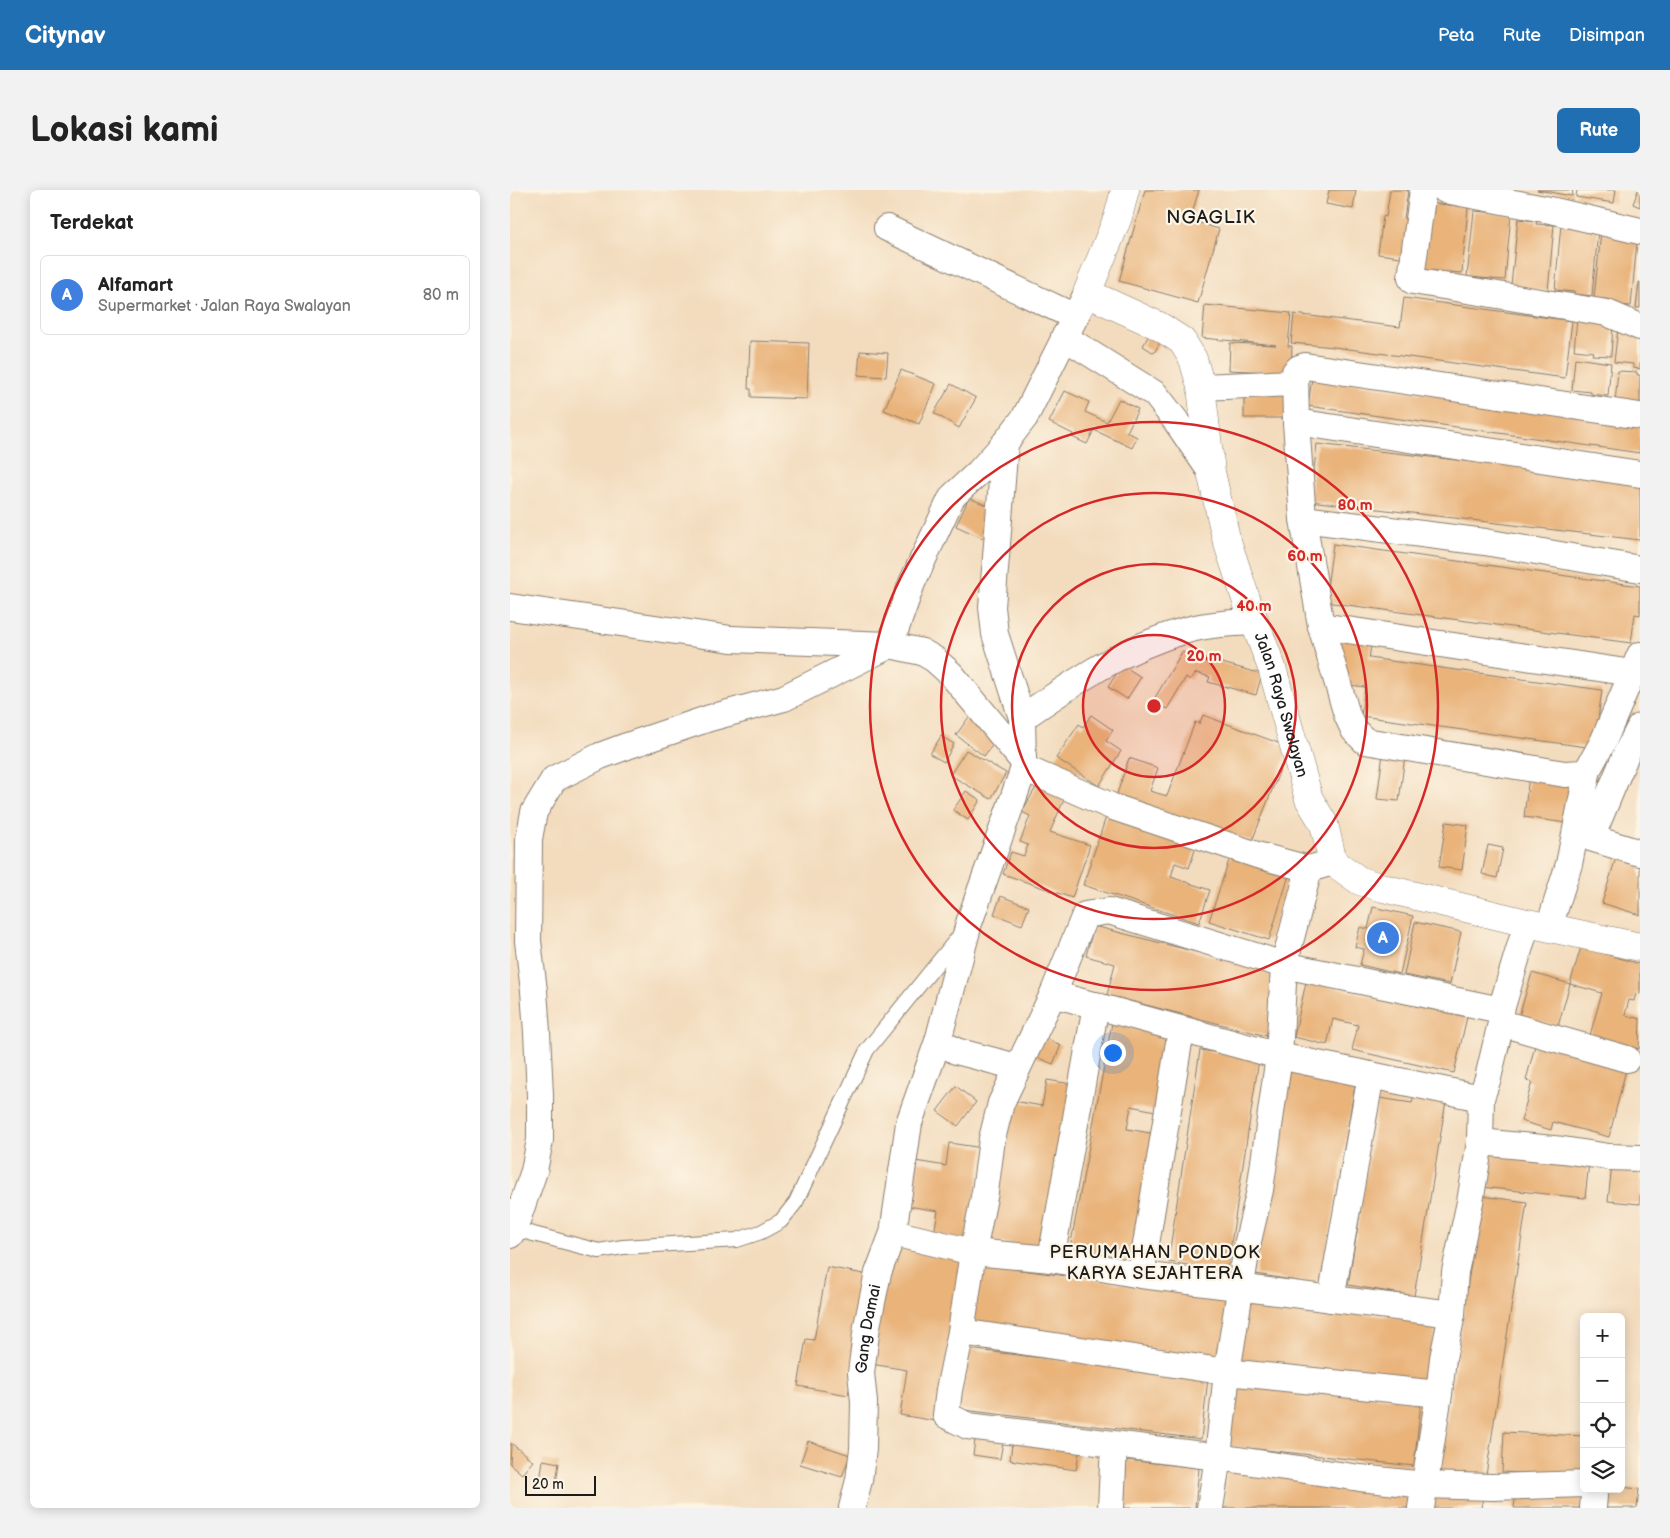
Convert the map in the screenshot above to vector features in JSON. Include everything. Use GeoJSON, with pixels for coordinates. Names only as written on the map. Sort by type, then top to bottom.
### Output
{"type":"FeatureCollection","features":[{"type":"Feature","properties":{"kind":"street"},"geometry":{"type":"LineString","coordinates":[[512,1232],[534,1171],[540,1140],[537,1024],[528,941],[529,839],[534,812],[554,779],[600,756],[710,718],[784,698],[890,645],[912,584],[950,501],[1005,443],[1025,417],[1087,293],[1118,217],[1125,190]]}},
{"type":"Feature","properties":{"kind":"street"},"geometry":{"type":"LineString","coordinates":[[1424,190],[1411,278],[1413,281],[1607,313],[1640,327]]}},
{"type":"Feature","properties":{"kind":"street"},"geometry":{"type":"LineString","coordinates":[[1446,190],[1550,210],[1640,231]]}},
{"type":"Feature","properties":{"kind":"street"},"geometry":{"type":"LineString","coordinates":[[887,228],[1070,327],[1155,394],[1211,472]]}},
{"type":"Feature","properties":{"kind":"street","name":"Jalan Raya Swalayan"},"geometry":{"type":"LineString","coordinates":[[1087,293],[1159,326],[1182,341],[1194,359],[1200,387],[1211,472],[1226,538],[1272,668],[1309,799],[1324,824],[1321,866]]}},
{"type":"Feature","properties":{"kind":"street"},"geometry":{"type":"LineString","coordinates":[[1588,769],[1583,773],[1565,774],[1364,741],[1354,730],[1347,715],[1321,626],[1303,519],[1296,422],[1295,383],[1297,369],[1304,366],[1640,416]]}},
{"type":"Feature","properties":{"kind":"street"},"geometry":{"type":"LineString","coordinates":[[1200,387],[1295,383]]}},
{"type":"Feature","properties":{"kind":"street"},"geometry":{"type":"LineString","coordinates":[[1296,422],[1640,474]]}},
{"type":"Feature","properties":{"kind":"street"},"geometry":{"type":"LineString","coordinates":[[1005,443],[992,607],[999,648],[1022,718],[1024,764]]}},
{"type":"Feature","properties":{"kind":"street"},"geometry":{"type":"LineString","coordinates":[[1303,519],[1485,542],[1640,569]]}},
{"type":"Feature","properties":{"kind":"street"},"geometry":{"type":"LineString","coordinates":[[510,607],[731,639],[890,645],[922,652],[934,659],[951,674],[1024,764],[1113,807],[1257,855],[1321,866],[1383,888],[1640,947]]}},
{"type":"Feature","properties":{"kind":"street"},"geometry":{"type":"LineString","coordinates":[[1022,718],[1110,660],[1186,630],[1255,622]]}},
{"type":"Feature","properties":{"kind":"street"},"geometry":{"type":"LineString","coordinates":[[1321,626],[1636,664],[1603,742],[1588,769],[1569,864],[1538,925],[1501,1016],[1482,1098],[1480,1142],[1470,1202],[1455,1272],[1452,1314],[1443,1358],[1440,1394],[1423,1496]]}},
{"type":"Feature","properties":{"kind":"street"},"geometry":{"type":"LineString","coordinates":[[1640,727],[1633,754],[1591,838],[1640,853]]}},
{"type":"Feature","properties":{"kind":"street","name":"Gang Damai"},"geometry":{"type":"LineString","coordinates":[[852,1508],[859,1480],[863,1449],[864,1402],[861,1374],[868,1326],[878,1272],[893,1233],[909,1123],[938,1041],[970,923],[1024,764]]}},
{"type":"Feature","properties":{"kind":"street"},"geometry":{"type":"LineString","coordinates":[[1210,1508],[1218,1457],[1227,1372],[1248,1241],[1260,1190],[1279,1056],[1284,966],[1321,866]]}},
{"type":"Feature","properties":{"kind":"street"},"geometry":{"type":"LineString","coordinates":[[1580,1485],[1492,1497],[1423,1496],[1360,1478],[1218,1457],[968,1426],[946,1416],[973,1252],[985,1192],[992,1139],[1001,1102],[1016,1067],[1053,994],[1085,915],[1109,911],[1284,966],[1501,1016],[1627,1059]]}},
{"type":"Feature","properties":{"kind":"street"},"geometry":{"type":"LineString","coordinates":[[1053,994],[1279,1056],[1482,1098]]}},
{"type":"Feature","properties":{"kind":"street"},"geometry":{"type":"LineString","coordinates":[[1052,1259],[1096,1005]]}},
{"type":"Feature","properties":{"kind":"street"},"geometry":{"type":"LineString","coordinates":[[1141,1275],[1181,1030]]}},
{"type":"Feature","properties":{"kind":"street"},"geometry":{"type":"LineString","coordinates":[[938,1041],[956,1051],[1016,1067]]}},
{"type":"Feature","properties":{"kind":"street"},"geometry":{"type":"LineString","coordinates":[[1331,1299],[1371,1075]]}},
{"type":"Feature","properties":{"kind":"street"},"geometry":{"type":"LineString","coordinates":[[1480,1142],[1563,1150],[1609,1157],[1640,1158]]}},
{"type":"Feature","properties":{"kind":"street"},"geometry":{"type":"LineString","coordinates":[[893,1233],[973,1252],[1052,1259],[1141,1275],[1452,1314]]}},
{"type":"Feature","properties":{"kind":"street"},"geometry":{"type":"LineString","coordinates":[[961,1332],[1227,1372],[1440,1394]]}},
{"type":"Feature","properties":{"kind":"street"},"geometry":{"type":"LineString","coordinates":[[1110,1508],[1114,1445]]}},
{"type":"Feature","properties":{"kind":"street"},"geometry":{"type":"LineString","coordinates":[[1593,1493],[1593,1508]]}},
{"type":"Feature","properties":{"kind":"lane"},"geometry":{"type":"LineString","coordinates":[[512,1232],[599,1251],[623,1247],[737,1240],[761,1232],[781,1221],[796,1202],[867,1050],[970,923]]}},
{"type":"Feature","properties":{"kind":"building"},"geometry":{"type":"Polygon","coordinates":[[[1145,190],[1199,190],[1190,220],[1219,229],[1198,303],[1119,281],[1145,190]]]}},
{"type":"Feature","properties":{"kind":"building"},"geometry":{"type":"Polygon","coordinates":[[[1329,190],[1356,190],[1353,209],[1326,204],[1329,190]]]}},
{"type":"Feature","properties":{"kind":"building"},"geometry":{"type":"Polygon","coordinates":[[[1390,190],[1408,190],[1404,219],[1413,220],[1408,258],[1378,254],[1383,216],[1386,217],[1390,190]]]}},
{"type":"Feature","properties":{"kind":"building"},"geometry":{"type":"Polygon","coordinates":[[[1537,190],[1573,190],[1572,196],[1537,190]]]}},
{"type":"Feature","properties":{"kind":"building"},"geometry":{"type":"Polygon","coordinates":[[[1577,190],[1616,190],[1614,203],[1576,197],[1577,190]]]}},
{"type":"Feature","properties":{"kind":"building"},"geometry":{"type":"Polygon","coordinates":[[[1638,190],[1640,190],[1640,207],[1633,204],[1638,190]]]}},
{"type":"Feature","properties":{"kind":"building"},"geometry":{"type":"Polygon","coordinates":[[[1430,203],[1468,207],[1462,273],[1425,270],[1430,203]]]}},
{"type":"Feature","properties":{"kind":"building"},"geometry":{"type":"Polygon","coordinates":[[[1474,211],[1511,214],[1505,280],[1467,277],[1474,211]]]}},
{"type":"Feature","properties":{"kind":"building"},"geometry":{"type":"Polygon","coordinates":[[[1518,219],[1537,221],[1536,224],[1554,225],[1548,291],[1511,285],[1518,219]]]}},
{"type":"Feature","properties":{"kind":"building"},"geometry":{"type":"Polygon","coordinates":[[[1561,224],[1598,230],[1592,296],[1555,290],[1561,224]]]}},
{"type":"Feature","properties":{"kind":"building"},"geometry":{"type":"Polygon","coordinates":[[[1601,232],[1637,241],[1631,306],[1613,305],[1614,300],[1594,298],[1601,232]]]}},
{"type":"Feature","properties":{"kind":"building"},"geometry":{"type":"Polygon","coordinates":[[[1639,282],[1640,308],[1636,308],[1639,282]]]}},
{"type":"Feature","properties":{"kind":"building"},"geometry":{"type":"Polygon","coordinates":[[[1404,298],[1572,321],[1565,378],[1291,343],[1294,314],[1400,327],[1404,298]]]}},
{"type":"Feature","properties":{"kind":"building"},"geometry":{"type":"Polygon","coordinates":[[[1205,305],[1291,313],[1288,346],[1292,346],[1291,373],[1229,370],[1230,343],[1276,345],[1202,338],[1205,305]]]}},
{"type":"Feature","properties":{"kind":"building"},"geometry":{"type":"Polygon","coordinates":[[[1577,318],[1613,324],[1611,356],[1592,355],[1593,352],[1574,350],[1577,318]]]}},
{"type":"Feature","properties":{"kind":"building"},"geometry":{"type":"Polygon","coordinates":[[[1153,327],[1165,334],[1154,353],[1143,346],[1153,327]]]}},
{"type":"Feature","properties":{"kind":"building"},"geometry":{"type":"Polygon","coordinates":[[[1618,328],[1640,336],[1640,369],[1633,368],[1633,364],[1614,362],[1618,328]]]}},
{"type":"Feature","properties":{"kind":"building"},"geometry":{"type":"Polygon","coordinates":[[[750,341],[809,343],[807,399],[751,397],[751,389],[748,389],[750,341]]]}},
{"type":"Feature","properties":{"kind":"building"},"geometry":{"type":"Polygon","coordinates":[[[860,351],[888,353],[886,377],[858,375],[860,351]]]}},
{"type":"Feature","properties":{"kind":"building"},"geometry":{"type":"Polygon","coordinates":[[[1575,358],[1611,363],[1608,396],[1572,390],[1575,358]]]}},
{"type":"Feature","properties":{"kind":"building"},"geometry":{"type":"Polygon","coordinates":[[[901,370],[936,384],[919,424],[884,410],[901,370]]]}},
{"type":"Feature","properties":{"kind":"building"},"geometry":{"type":"Polygon","coordinates":[[[1618,371],[1637,372],[1637,375],[1640,375],[1640,408],[1615,403],[1618,371]]]}},
{"type":"Feature","properties":{"kind":"building"},"geometry":{"type":"Polygon","coordinates":[[[1312,378],[1640,424],[1640,453],[1308,406],[1312,378]]]}},
{"type":"Feature","properties":{"kind":"building"},"geometry":{"type":"Polygon","coordinates":[[[951,384],[976,398],[959,428],[934,413],[951,384]]]}},
{"type":"Feature","properties":{"kind":"building"},"geometry":{"type":"Polygon","coordinates":[[[1065,391],[1089,402],[1085,412],[1107,422],[1119,399],[1138,409],[1127,432],[1137,437],[1132,448],[1094,430],[1087,444],[1072,437],[1073,434],[1049,422],[1065,391]]]}},
{"type":"Feature","properties":{"kind":"building"},"geometry":{"type":"Polygon","coordinates":[[[1289,392],[1289,418],[1244,418],[1244,393],[1289,392]]]}},
{"type":"Feature","properties":{"kind":"building"},"geometry":{"type":"Polygon","coordinates":[[[1317,444],[1640,481],[1640,540],[1310,501],[1317,444]]]}},
{"type":"Feature","properties":{"kind":"building"},"geometry":{"type":"Polygon","coordinates":[[[969,498],[998,510],[985,539],[956,526],[969,498]]]}},
{"type":"Feature","properties":{"kind":"building"},"geometry":{"type":"Polygon","coordinates":[[[1333,544],[1640,586],[1640,615],[1635,614],[1631,643],[1325,602],[1333,544]]]}},
{"type":"Feature","properties":{"kind":"building"},"geometry":{"type":"Polygon","coordinates":[[[1330,634],[1372,640],[1369,658],[1602,690],[1594,748],[1361,716],[1365,687],[1341,684],[1330,634]]]}},
{"type":"Feature","properties":{"kind":"building"},"geometry":{"type":"Polygon","coordinates":[[[1182,652],[1262,674],[1256,695],[1208,682],[1210,677],[1196,673],[1190,680],[1186,677],[1167,709],[1153,701],[1182,652]]]}},
{"type":"Feature","properties":{"kind":"building"},"geometry":{"type":"Polygon","coordinates":[[[1122,665],[1141,677],[1127,699],[1108,687],[1122,665]]]}},
{"type":"Feature","properties":{"kind":"building"},"geometry":{"type":"Polygon","coordinates":[[[1091,715],[1113,730],[1106,741],[1121,751],[1099,786],[1056,758],[1079,724],[1083,727],[1091,715]]]}},
{"type":"Feature","properties":{"kind":"building"},"geometry":{"type":"Polygon","coordinates":[[[1203,715],[1289,747],[1252,841],[1116,797],[1129,758],[1158,768],[1150,791],[1167,796],[1195,722],[1199,724],[1203,715]]]}},
{"type":"Feature","properties":{"kind":"building"},"geometry":{"type":"Polygon","coordinates":[[[969,717],[998,738],[984,756],[956,735],[969,717]]]}},
{"type":"Feature","properties":{"kind":"building"},"geometry":{"type":"Polygon","coordinates":[[[941,736],[954,744],[944,762],[930,754],[941,736]]]}},
{"type":"Feature","properties":{"kind":"building"},"geometry":{"type":"Polygon","coordinates":[[[966,750],[1006,773],[991,799],[950,775],[966,750]]]}},
{"type":"Feature","properties":{"kind":"building"},"geometry":{"type":"Polygon","coordinates":[[[1383,753],[1405,756],[1399,801],[1377,799],[1383,753]]]}},
{"type":"Feature","properties":{"kind":"building"},"geometry":{"type":"Polygon","coordinates":[[[1529,776],[1571,781],[1568,810],[1573,824],[1524,817],[1529,776]]]}},
{"type":"Feature","properties":{"kind":"building"},"geometry":{"type":"Polygon","coordinates":[[[1039,782],[1066,795],[1050,832],[1090,845],[1072,898],[1003,874],[1011,852],[1024,856],[1028,845],[1020,842],[1030,816],[1022,812],[1039,782]]]}},
{"type":"Feature","properties":{"kind":"building"},"geometry":{"type":"Polygon","coordinates":[[[966,791],[980,800],[968,820],[953,810],[966,791]]]}},
{"type":"Feature","properties":{"kind":"building"},"geometry":{"type":"Polygon","coordinates":[[[1108,811],[1198,841],[1189,868],[1175,863],[1171,877],[1210,890],[1199,923],[1083,885],[1108,811]]]}},
{"type":"Feature","properties":{"kind":"building"},"geometry":{"type":"Polygon","coordinates":[[[1446,822],[1468,825],[1462,870],[1439,867],[1446,822]]]}},
{"type":"Feature","properties":{"kind":"building"},"geometry":{"type":"Polygon","coordinates":[[[1488,845],[1503,848],[1497,878],[1482,874],[1488,845]]]}},
{"type":"Feature","properties":{"kind":"building"},"geometry":{"type":"Polygon","coordinates":[[[1618,851],[1640,858],[1640,915],[1602,903],[1618,851]]]}},
{"type":"Feature","properties":{"kind":"building"},"geometry":{"type":"Polygon","coordinates":[[[1231,854],[1290,872],[1269,940],[1209,921],[1231,854]]]}},
{"type":"Feature","properties":{"kind":"building"},"geometry":{"type":"Polygon","coordinates":[[[1001,896],[1029,907],[1022,925],[994,914],[1001,896]]]}},
{"type":"Feature","properties":{"kind":"building"},"geometry":{"type":"Polygon","coordinates":[[[1373,907],[1413,916],[1400,974],[1360,965],[1364,949],[1355,947],[1360,927],[1368,929],[1373,907]]]}},
{"type":"Feature","properties":{"kind":"building"},"geometry":{"type":"Polygon","coordinates":[[[1415,922],[1461,932],[1450,984],[1404,975],[1415,922]]]}},
{"type":"Feature","properties":{"kind":"building"},"geometry":{"type":"Polygon","coordinates":[[[1094,926],[1283,974],[1267,1036],[1107,995],[1115,964],[1086,956],[1094,926]]]}},
{"type":"Feature","properties":{"kind":"building"},"geometry":{"type":"Polygon","coordinates":[[[1581,947],[1640,964],[1640,994],[1636,993],[1634,1001],[1629,1000],[1625,1015],[1640,1019],[1639,1049],[1590,1035],[1602,993],[1570,984],[1581,947]]]}},
{"type":"Feature","properties":{"kind":"building"},"geometry":{"type":"Polygon","coordinates":[[[1532,973],[1570,984],[1558,1026],[1519,1016],[1532,973]]]}},
{"type":"Feature","properties":{"kind":"building"},"geometry":{"type":"Polygon","coordinates":[[[1306,982],[1467,1017],[1454,1073],[1352,1050],[1358,1025],[1333,1019],[1327,1045],[1294,1037],[1306,982]]]}},
{"type":"Feature","properties":{"kind":"building"},"geometry":{"type":"Polygon","coordinates":[[[1112,1023],[1175,1035],[1160,1112],[1131,1106],[1127,1129],[1156,1134],[1132,1260],[1070,1248],[1112,1023]]]}},
{"type":"Feature","properties":{"kind":"building"},"geometry":{"type":"Polygon","coordinates":[[[1040,1036],[1061,1045],[1053,1064],[1031,1055],[1040,1036]]]}},
{"type":"Feature","properties":{"kind":"building"},"geometry":{"type":"Polygon","coordinates":[[[1536,1042],[1627,1066],[1609,1137],[1553,1122],[1551,1130],[1521,1121],[1532,1082],[1526,1080],[1536,1042]]]}},
{"type":"Feature","properties":{"kind":"building"},"geometry":{"type":"Polygon","coordinates":[[[1200,1050],[1259,1059],[1227,1271],[1168,1262],[1200,1050]]]}},
{"type":"Feature","properties":{"kind":"building"},"geometry":{"type":"Polygon","coordinates":[[[1291,1068],[1356,1079],[1321,1285],[1256,1274],[1291,1068]]]}},
{"type":"Feature","properties":{"kind":"building"},"geometry":{"type":"Polygon","coordinates":[[[1047,1080],[1078,1085],[1049,1251],[984,1239],[1008,1100],[1042,1106],[1047,1080]]]}},
{"type":"Feature","properties":{"kind":"building"},"geometry":{"type":"Polygon","coordinates":[[[956,1086],[976,1102],[958,1126],[937,1111],[956,1086]]]}},
{"type":"Feature","properties":{"kind":"building"},"geometry":{"type":"Polygon","coordinates":[[[1414,1095],[1446,1101],[1414,1296],[1348,1285],[1379,1098],[1412,1103],[1414,1095]]]}},
{"type":"Feature","properties":{"kind":"building"},"geometry":{"type":"Polygon","coordinates":[[[949,1143],[983,1148],[968,1240],[934,1234],[938,1211],[908,1206],[915,1161],[946,1166],[949,1143]]]}},
{"type":"Feature","properties":{"kind":"building"},"geometry":{"type":"Polygon","coordinates":[[[1485,1151],[1589,1162],[1585,1198],[1481,1187],[1485,1151]]]}},
{"type":"Feature","properties":{"kind":"building"},"geometry":{"type":"Polygon","coordinates":[[[1612,1165],[1640,1167],[1640,1204],[1608,1201],[1612,1165]]]}},
{"type":"Feature","properties":{"kind":"building"},"geometry":{"type":"Polygon","coordinates":[[[1481,1196],[1527,1202],[1485,1482],[1439,1476],[1481,1196]]]}},
{"type":"Feature","properties":{"kind":"building"},"geometry":{"type":"Polygon","coordinates":[[[891,1246],[964,1258],[936,1421],[900,1415],[907,1370],[871,1364],[891,1246]]]}},
{"type":"Feature","properties":{"kind":"building"},"geometry":{"type":"Polygon","coordinates":[[[977,1264],[1229,1298],[1221,1359],[969,1325],[977,1264]]]}},
{"type":"Feature","properties":{"kind":"building"},"geometry":{"type":"Polygon","coordinates":[[[827,1267],[869,1275],[848,1395],[798,1386],[806,1339],[814,1340],[827,1267]]]}},
{"type":"Feature","properties":{"kind":"building"},"geometry":{"type":"Polygon","coordinates":[[[1245,1301],[1436,1322],[1429,1383],[1238,1362],[1245,1301]]]}},
{"type":"Feature","properties":{"kind":"building"},"geometry":{"type":"Polygon","coordinates":[[[968,1349],[1208,1378],[1201,1439],[956,1409],[968,1349]]]}},
{"type":"Feature","properties":{"kind":"building"},"geometry":{"type":"Polygon","coordinates":[[[1235,1381],[1421,1402],[1414,1466],[1228,1446],[1235,1381]]]}},
{"type":"Feature","properties":{"kind":"building"},"geometry":{"type":"Polygon","coordinates":[[[976,1432],[1004,1436],[1000,1459],[973,1455],[976,1432]]]}},
{"type":"Feature","properties":{"kind":"building"},"geometry":{"type":"Polygon","coordinates":[[[1504,1432],[1580,1436],[1580,1476],[1502,1472],[1504,1432]]]}},
{"type":"Feature","properties":{"kind":"building"},"geometry":{"type":"Polygon","coordinates":[[[1013,1438],[1080,1448],[1076,1470],[1010,1460],[1013,1438]]]}},
{"type":"Feature","properties":{"kind":"building"},"geometry":{"type":"Polygon","coordinates":[[[808,1441],[850,1455],[842,1477],[800,1464],[808,1441]]]}},
{"type":"Feature","properties":{"kind":"building"},"geometry":{"type":"Polygon","coordinates":[[[511,1443],[533,1461],[522,1474],[510,1464],[511,1443]]]}},
{"type":"Feature","properties":{"kind":"building"},"geometry":{"type":"Polygon","coordinates":[[[543,1460],[559,1463],[556,1483],[540,1481],[543,1460]]]}},
{"type":"Feature","properties":{"kind":"building"},"geometry":{"type":"Polygon","coordinates":[[[1127,1460],[1199,1468],[1195,1508],[1122,1508],[1127,1460]]]}},
{"type":"Feature","properties":{"kind":"building"},"geometry":{"type":"Polygon","coordinates":[[[1227,1471],[1411,1490],[1409,1508],[1223,1508],[1227,1471]]]}},
{"type":"Feature","properties":{"kind":"building"},"geometry":{"type":"Polygon","coordinates":[[[1625,1487],[1639,1489],[1637,1508],[1601,1508],[1603,1493],[1625,1493],[1625,1487]]]}},
{"type":"Feature","properties":{"kind":"building"},"geometry":{"type":"Polygon","coordinates":[[[1437,1490],[1483,1497],[1481,1508],[1434,1508],[1437,1490]]]}},
{"type":"Feature","properties":{"kind":"building"},"geometry":{"type":"Polygon","coordinates":[[[1516,1490],[1582,1497],[1581,1508],[1514,1508],[1516,1490]]]}},
{"type":"Feature","properties":{"kind":"place","name":"Alfamart"},"geometry":{"type":"Point","coordinates":[1383,938]}},
{"type":"Feature","properties":{"kind":"district","name":"NGAGLIK"},"geometry":{"type":"Point","coordinates":[1211,217]}},
{"type":"Feature","properties":{"kind":"district","name":"PERUMAHAN PONDOK KARYA SEJAHTERA"},"geometry":{"type":"Point","coordinates":[1155,1262]}}]}
